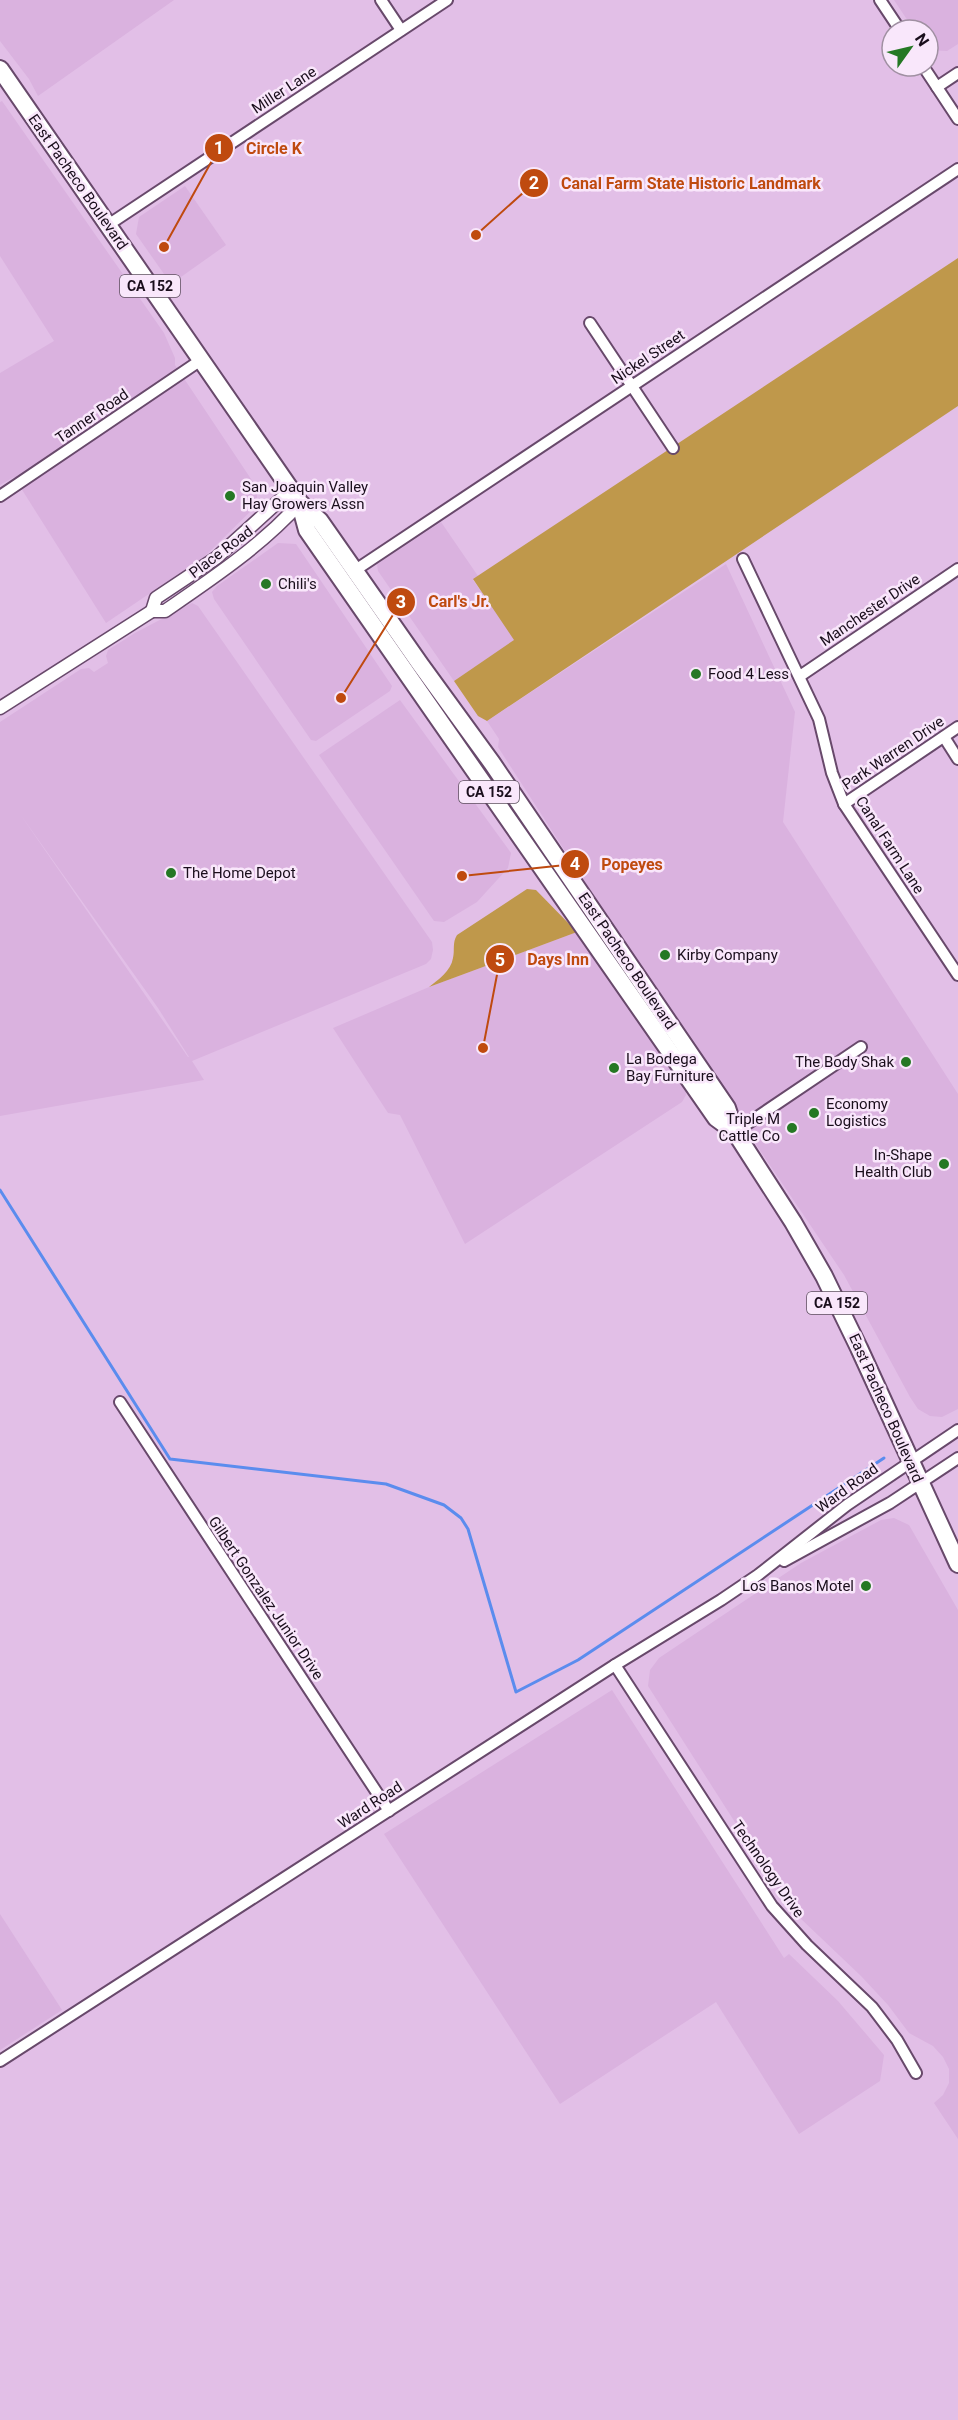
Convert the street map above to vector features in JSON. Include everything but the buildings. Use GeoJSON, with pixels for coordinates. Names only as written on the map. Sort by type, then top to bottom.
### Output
{"type":"FeatureCollection","features":[{"type":"Feature","properties":{"kind":"highway","name":"East Pacheco Boulevard"},"geometry":{"type":"LineString","coordinates":[[0,69],[296,496],[320,521],[517,800],[728,1108],[735,1132],[793,1222],[824,1276],[958,1564]]}},
{"type":"Feature","properties":{"kind":"highway","name":"East Pacheco Boulevard"},"geometry":{"type":"LineString","coordinates":[[296,496],[308,531],[716,1118],[735,1132]]}},
{"type":"Feature","properties":{"kind":"street"},"geometry":{"type":"LineString","coordinates":[[381,0],[401,30]]}},
{"type":"Feature","properties":{"kind":"street","name":"Miller Lane"},"geometry":{"type":"LineString","coordinates":[[108,225],[447,0]]}},
{"type":"Feature","properties":{"kind":"street"},"geometry":{"type":"LineString","coordinates":[[880,0],[892,18]]}},
{"type":"Feature","properties":{"kind":"street"},"geometry":{"type":"LineString","coordinates":[[937,87],[958,73]]}},
{"type":"Feature","properties":{"kind":"street"},"geometry":{"type":"LineString","coordinates":[[931,78],[958,119]]}},
{"type":"Feature","properties":{"kind":"street","name":"Nickel Street"},"geometry":{"type":"LineString","coordinates":[[354,571],[958,169]]}},
{"type":"Feature","properties":{"kind":"street"},"geometry":{"type":"LineString","coordinates":[[590,323],[673,448]]}},
{"type":"Feature","properties":{"kind":"street","name":"Tanner Road"},"geometry":{"type":"LineString","coordinates":[[0,496],[201,360]]}},
{"type":"Feature","properties":{"kind":"street","name":"Place Road"},"geometry":{"type":"LineString","coordinates":[[152,611],[156,598],[216,558],[296,496]]}},
{"type":"Feature","properties":{"kind":"street","name":"Place Road"},"geometry":{"type":"LineString","coordinates":[[0,708],[152,611],[165,611],[196,589],[277,528],[296,496]]}},
{"type":"Feature","properties":{"kind":"street","name":"Canal Farm Lane"},"geometry":{"type":"LineString","coordinates":[[743,559],[819,719],[832,773],[844,804],[958,975]]}},
{"type":"Feature","properties":{"kind":"street","name":"Manchester Drive"},"geometry":{"type":"LineString","coordinates":[[800,676],[958,569]]}},
{"type":"Feature","properties":{"kind":"street","name":"Park Warren Drive"},"geometry":{"type":"LineString","coordinates":[[844,804],[958,727]]}},
{"type":"Feature","properties":{"kind":"street"},"geometry":{"type":"LineString","coordinates":[[944,737],[958,759]]}},
{"type":"Feature","properties":{"kind":"street"},"geometry":{"type":"LineString","coordinates":[[735,1132],[861,1047]]}},
{"type":"Feature","properties":{"kind":"street","name":"Gilbert Gonzalez Junior Drive"},"geometry":{"type":"LineString","coordinates":[[120,1402],[389,1811]]}},
{"type":"Feature","properties":{"kind":"street","name":"Ward Road"},"geometry":{"type":"LineString","coordinates":[[758,1575],[847,1505],[958,1430]]}},
{"type":"Feature","properties":{"kind":"street","name":"Ward Road"},"geometry":{"type":"LineString","coordinates":[[0,2061],[615,1665],[758,1575],[890,1503],[958,1458]]}},
{"type":"Feature","properties":{"kind":"street","name":"Technology Drive"},"geometry":{"type":"LineString","coordinates":[[615,1665],[772,1906],[793,1931],[879,2015],[916,2073]]}},
{"type":"Feature","properties":{"kind":"shaded area"},"geometry":{"type":"Polygon","coordinates":[[[0,0],[174,0],[38,96],[29,79],[0,41],[0,0]]]}},
{"type":"Feature","properties":{"kind":"shaded area"},"geometry":{"type":"Polygon","coordinates":[[[894,0],[958,0],[958,44],[947,51],[940,51],[940,18],[906,18],[894,0]]]}},
{"type":"Feature","properties":{"kind":"shaded area"},"geometry":{"type":"Polygon","coordinates":[[[2,101],[164,333],[175,358],[175,365],[257,488],[257,505],[205,556],[106,623],[14,477],[0,485],[0,373],[54,341],[0,256],[0,102],[2,101]]]}},
{"type":"Feature","properties":{"kind":"shaded area"},"geometry":{"type":"Polygon","coordinates":[[[185,186],[226,245],[171,284],[136,234],[139,217],[185,186]]]}},
{"type":"Feature","properties":{"kind":"shaded area"},"geometry":{"type":"Polygon","coordinates":[[[958,258],[958,406],[487,721],[478,716],[454,681],[514,640],[473,579],[958,258]]]}},
{"type":"Feature","properties":{"kind":"shaded area"},"geometry":{"type":"Polygon","coordinates":[[[441,522],[478,576],[473,580],[515,640],[454,681],[378,571],[377,564],[441,522]]]}},
{"type":"Feature","properties":{"kind":"shaded area"},"geometry":{"type":"Polygon","coordinates":[[[278,543],[296,544],[392,686],[390,691],[316,741],[311,740],[214,599],[212,592],[217,586],[278,543]]]}},
{"type":"Feature","properties":{"kind":"shaded area"},"geometry":{"type":"Polygon","coordinates":[[[726,564],[795,712],[783,822],[958,1094],[958,1409],[942,1417],[930,1416],[918,1409],[910,1397],[844,1275],[713,1081],[498,747],[499,739],[487,721],[726,564]]]}},
{"type":"Feature","properties":{"kind":"shaded area"},"geometry":{"type":"Polygon","coordinates":[[[192,603],[198,606],[432,942],[431,959],[426,964],[192,1061],[204,1080],[0,1116],[0,722],[81,669],[89,668],[94,672],[108,663],[106,656],[108,650],[192,603]],[[20,814],[189,1057],[158,1008],[20,814]]]}},
{"type":"Feature","properties":{"kind":"shaded area"},"geometry":{"type":"Polygon","coordinates":[[[400,700],[511,853],[508,868],[477,902],[444,922],[434,921],[319,755],[400,700]]]}},
{"type":"Feature","properties":{"kind":"shaded area"},"geometry":{"type":"Polygon","coordinates":[[[527,889],[536,890],[577,932],[429,987],[450,967],[457,935],[527,889]]]}},
{"type":"Feature","properties":{"kind":"shaded area"},"geometry":{"type":"Polygon","coordinates":[[[577,932],[686,1089],[686,1095],[682,1102],[465,1244],[400,1115],[388,1113],[333,1028],[429,987],[577,932]]]}},
{"type":"Feature","properties":{"kind":"shaded area"},"geometry":{"type":"Polygon","coordinates":[[[894,1518],[909,1525],[958,1610],[958,2139],[934,2103],[943,2095],[949,2083],[949,2069],[943,2057],[933,2046],[909,2033],[888,2005],[861,1976],[799,1917],[777,1888],[648,1686],[650,1670],[659,1658],[801,1563],[881,1520],[894,1518]]]}},
{"type":"Feature","properties":{"kind":"shaded area"},"geometry":{"type":"Polygon","coordinates":[[[612,1690],[784,1958],[789,1954],[838,2001],[884,2055],[880,2081],[799,2134],[716,2002],[560,2104],[384,1834],[612,1690]]]}},
{"type":"Feature","properties":{"kind":"shaded area"},"geometry":{"type":"Polygon","coordinates":[[[0,1914],[62,2010],[0,2050],[0,1914]]]}},
{"type":"Feature","properties":{"kind":"waterway"},"geometry":{"type":"LineString","coordinates":[[0,1190],[170,1459],[386,1484],[444,1505],[461,1518],[468,1529],[516,1692],[578,1660],[884,1458]]}},
{"type":"Feature","properties":{"kind":"place","name":"Canal Farm State Historic Landmark"},"geometry":{"type":"Point","coordinates":[476,235]}},
{"type":"Feature","properties":{"kind":"place","name":"Circle K"},"geometry":{"type":"Point","coordinates":[164,247]}},
{"type":"Feature","properties":{"kind":"place","name":"San Joaquin Valley Hay Growers Assn"},"geometry":{"type":"Point","coordinates":[230,496]}},
{"type":"Feature","properties":{"kind":"place","name":"Chili's"},"geometry":{"type":"Point","coordinates":[266,584]}},
{"type":"Feature","properties":{"kind":"place","name":"Food 4 Less"},"geometry":{"type":"Point","coordinates":[696,674]}},
{"type":"Feature","properties":{"kind":"place","name":"Carl's Jr."},"geometry":{"type":"Point","coordinates":[341,698]}},
{"type":"Feature","properties":{"kind":"place","name":"The Home Depot"},"geometry":{"type":"Point","coordinates":[171,873]}},
{"type":"Feature","properties":{"kind":"place","name":"Popeyes"},"geometry":{"type":"Point","coordinates":[462,876]}},
{"type":"Feature","properties":{"kind":"place","name":"Kirby Company"},"geometry":{"type":"Point","coordinates":[665,955]}},
{"type":"Feature","properties":{"kind":"place","name":"Days Inn"},"geometry":{"type":"Point","coordinates":[483,1048]}},
{"type":"Feature","properties":{"kind":"place","name":"The Body Shak"},"geometry":{"type":"Point","coordinates":[906,1062]}},
{"type":"Feature","properties":{"kind":"place","name":"La Bodega Bay Furniture"},"geometry":{"type":"Point","coordinates":[614,1068]}},
{"type":"Feature","properties":{"kind":"place","name":"Economy Logistics"},"geometry":{"type":"Point","coordinates":[814,1113]}},
{"type":"Feature","properties":{"kind":"place","name":"Triple M Cattle Co"},"geometry":{"type":"Point","coordinates":[792,1128]}},
{"type":"Feature","properties":{"kind":"place","name":"In-Shape Health Club"},"geometry":{"type":"Point","coordinates":[944,1164]}},
{"type":"Feature","properties":{"kind":"place","name":"Los Banos Motel"},"geometry":{"type":"Point","coordinates":[866,1586]}}]}
